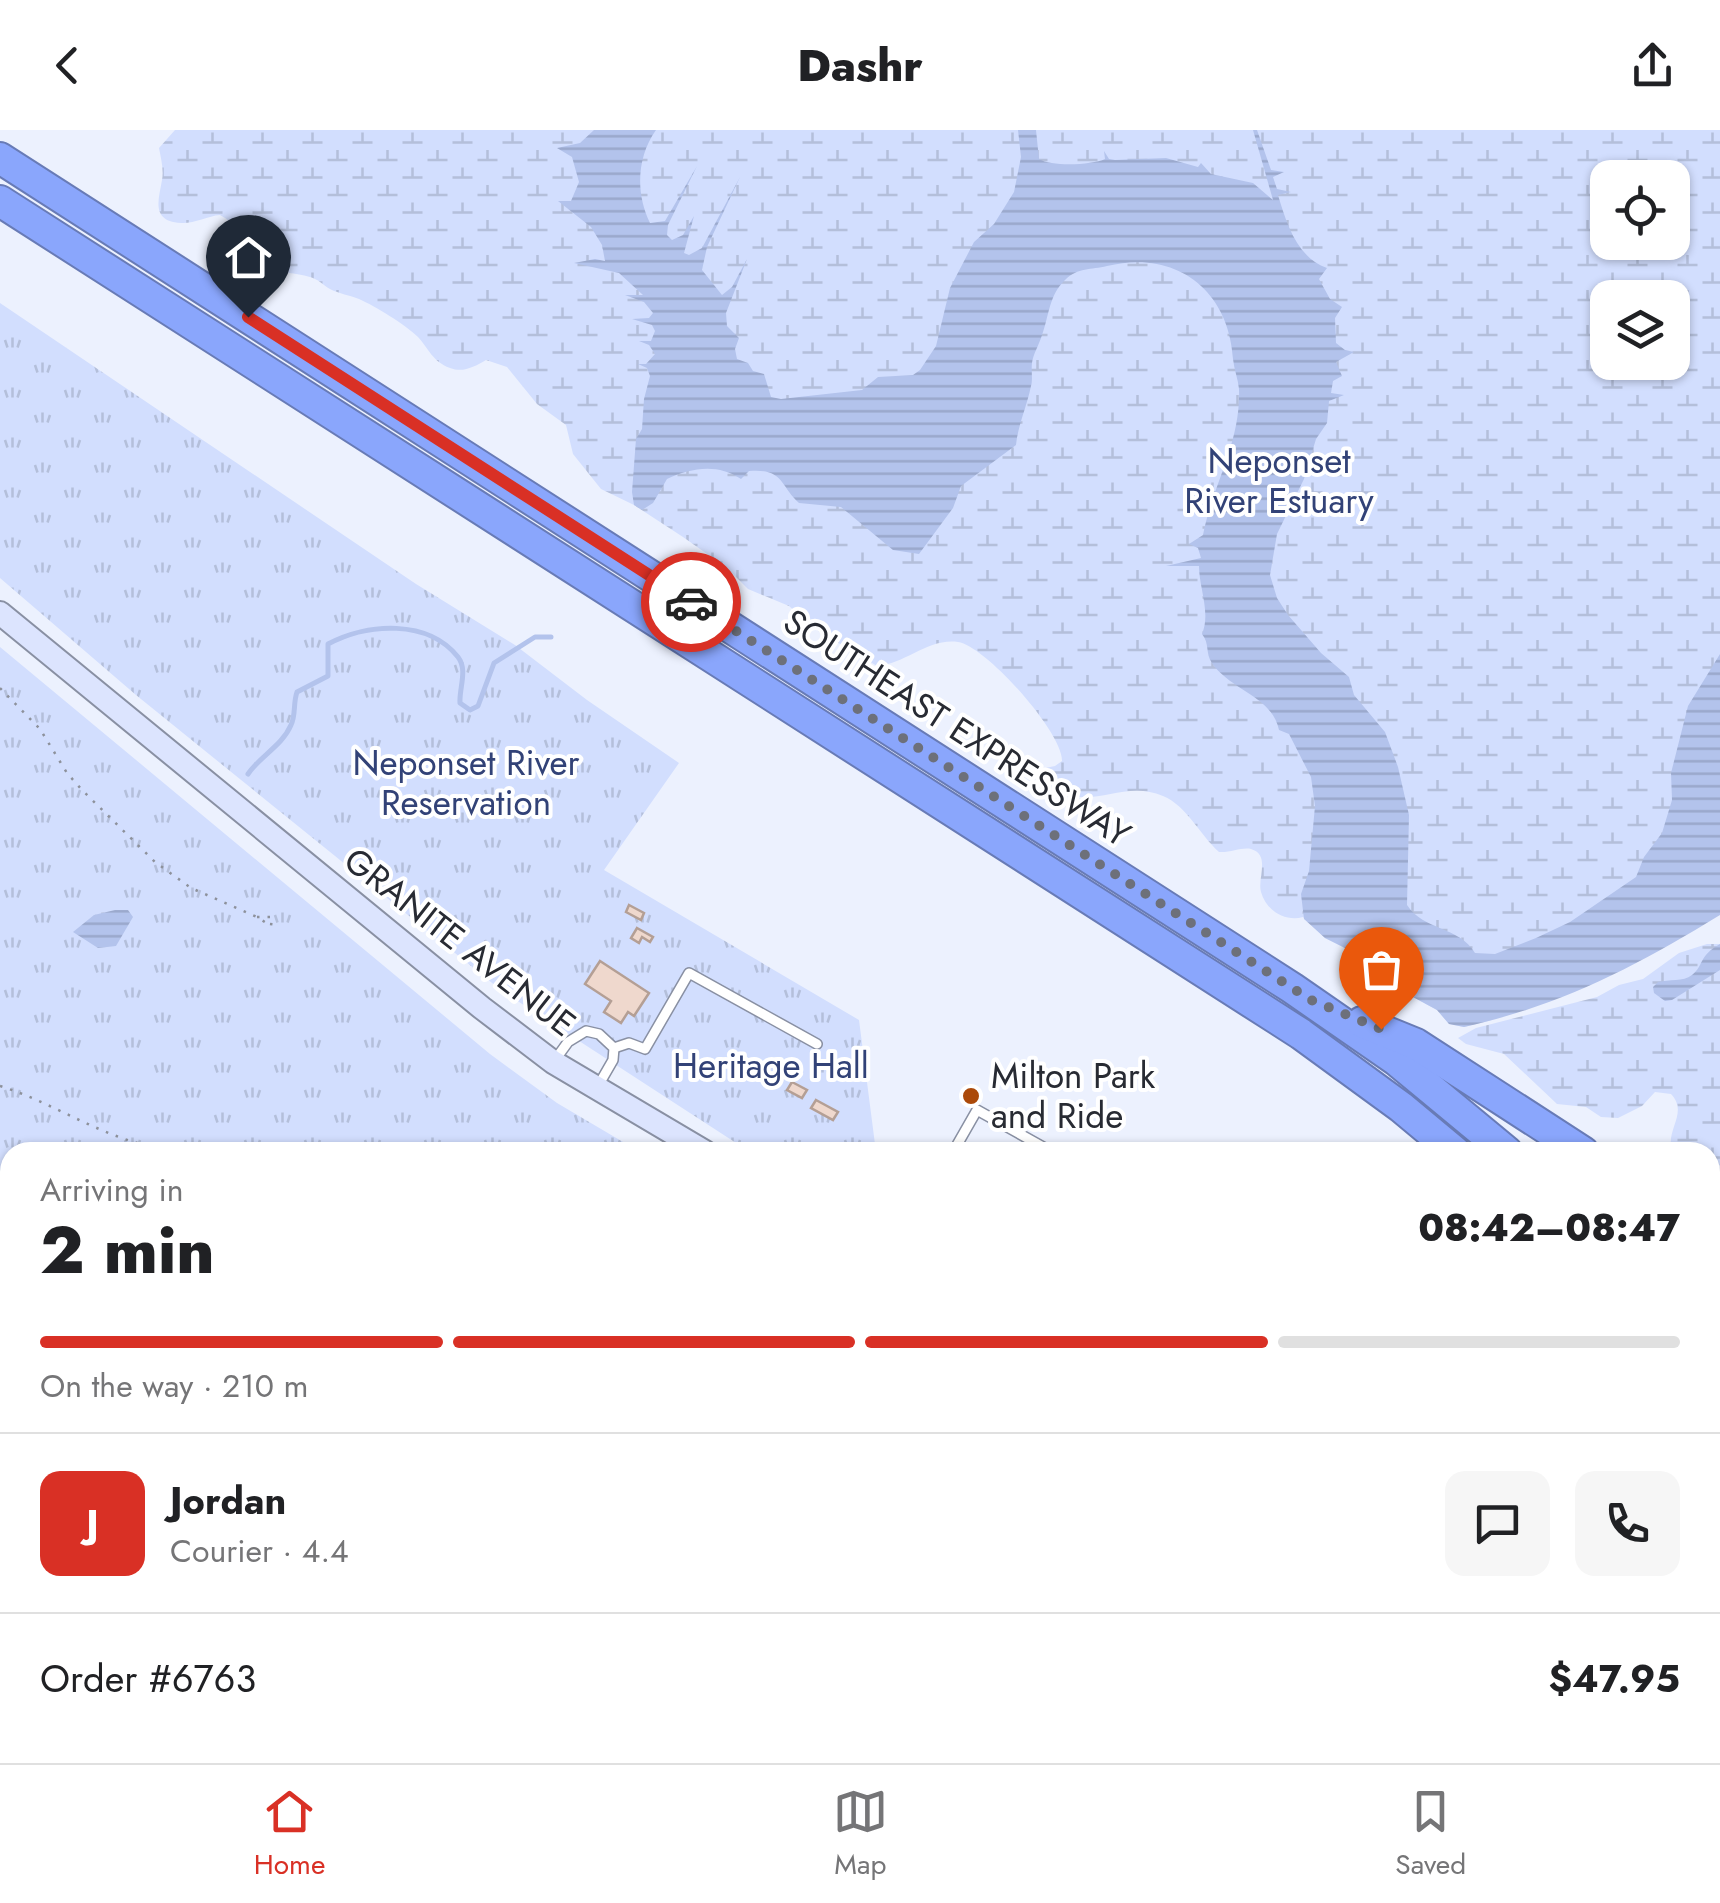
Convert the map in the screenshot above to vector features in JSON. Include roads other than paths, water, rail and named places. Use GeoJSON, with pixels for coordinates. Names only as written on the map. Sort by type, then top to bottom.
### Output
{"type":"FeatureCollection","features":[{"type":"Feature","properties":{"kind":"highway","name":"SOUTHEAST EXPRESSWAY"},"geometry":{"type":"LineString","coordinates":[[0,158],[1311,1000],[1396,1060],[1495,1142]]}},
{"type":"Feature","properties":{"kind":"highway"},"geometry":{"type":"LineString","coordinates":[[0,179],[1284,1001],[1387,1072],[1472,1142]]}},
{"type":"Feature","properties":{"kind":"highway"},"geometry":{"type":"LineString","coordinates":[[0,202],[1301,1034],[1443,1142]]}},
{"type":"Feature","properties":{"kind":"highway"},"geometry":{"type":"LineString","coordinates":[[0,218],[1293,1046],[1421,1142]]}},
{"type":"Feature","properties":{"kind":"highway"},"geometry":{"type":"LineString","coordinates":[[1311,1000],[1416,1044],[1568,1142]]}},
{"type":"Feature","properties":{"kind":"main road","name":"GRANITE AVENUE"},"geometry":{"type":"LineString","coordinates":[[0,613],[482,1008],[554,1062],[688,1142]]}},
{"type":"Feature","properties":{"kind":"lane"},"geometry":{"type":"LineString","coordinates":[[614,1048],[629,1043],[646,1049],[689,973],[817,1044]]}},
{"type":"Feature","properties":{"kind":"lane"},"geometry":{"type":"LineString","coordinates":[[554,1062],[568,1042],[586,1031],[599,1034],[614,1048],[614,1060],[597,1089]]}},
{"type":"Feature","properties":{"kind":"lane"},"geometry":{"type":"LineString","coordinates":[[959,1142],[977,1110],[1034,1142]]}},
{"type":"Feature","properties":{"kind":"waterway"},"geometry":{"type":"LineString","coordinates":[[248,774],[287,732],[293,721],[297,692],[328,676],[328,644],[378,629],[396,628],[431,636],[461,662],[460,703],[470,710],[478,706],[494,663],[535,637],[551,637]]}},
{"type":"Feature","properties":{"kind":"place","name":"Milton Park and Ride"},"geometry":{"type":"Point","coordinates":[971,1096]}},
{"type":"Feature","properties":{"kind":"park label","name":"Neponset River Estuary"},"geometry":{"type":"Point","coordinates":[1279,481]}},
{"type":"Feature","properties":{"kind":"park label","name":"Neponset River Reservation"},"geometry":{"type":"Point","coordinates":[466,783]}},
{"type":"Feature","properties":{"kind":"park label","name":"Heritage Hall"},"geometry":{"type":"Point","coordinates":[771,1066]}}]}
